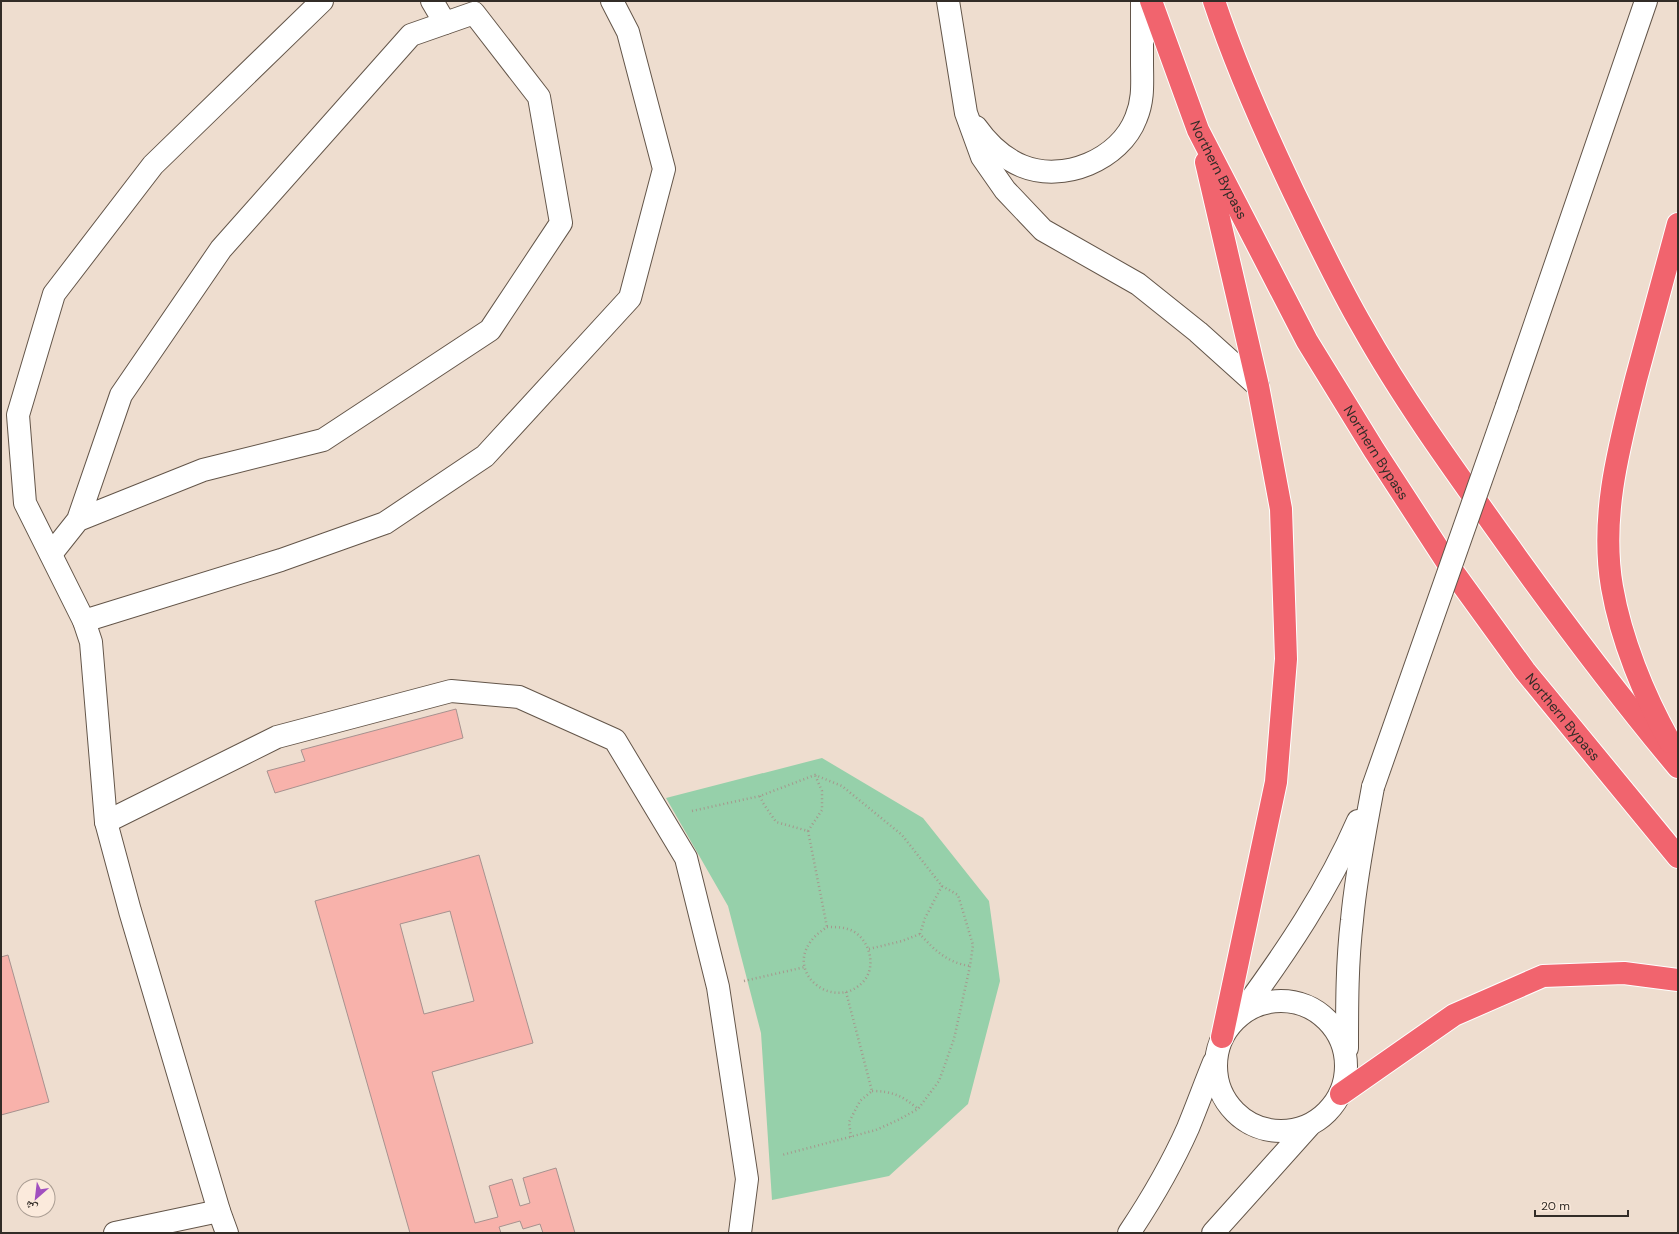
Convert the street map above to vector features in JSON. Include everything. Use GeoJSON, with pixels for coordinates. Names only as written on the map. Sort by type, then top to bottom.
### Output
{"type":"FeatureCollection","features":[{"type":"Feature","properties":{"kind":"highway","name":"Northern Bypass"},"geometry":{"type":"LineString","coordinates":[[1151,1],[1198,130],[1307,341],[1374,450],[1454,573],[1525,671],[1678,857]]}},
{"type":"Feature","properties":{"kind":"highway"},"geometry":{"type":"LineString","coordinates":[[1214,1],[1224,33],[1263,128],[1314,234],[1362,326],[1408,402],[1548,600],[1627,706],[1678,767]]}},
{"type":"Feature","properties":{"kind":"highway"},"geometry":{"type":"LineString","coordinates":[[1198,130],[1258,386],[1281,509],[1286,659],[1276,782],[1222,1037]]}},
{"type":"Feature","properties":{"kind":"highway"},"geometry":{"type":"LineString","coordinates":[[1678,224],[1624,427],[1612,482],[1609,522],[1612,586],[1621,627],[1656,717],[1678,757]]}},
{"type":"Feature","properties":{"kind":"highway"},"geometry":{"type":"LineString","coordinates":[[1341,1094],[1454,1015],[1543,976],[1624,973],[1678,980]]}},
{"type":"Feature","properties":{"kind":"street"},"geometry":{"type":"LineString","coordinates":[[227,1233],[219,1211],[130,911],[106,822],[91,642],[84,621],[26,503],[18,416],[54,294],[153,165],[322,1]]}},
{"type":"Feature","properties":{"kind":"street"},"geometry":{"type":"LineString","coordinates":[[432,1],[446,23]]}},
{"type":"Feature","properties":{"kind":"street"},"geometry":{"type":"LineString","coordinates":[[84,621],[281,560],[385,523],[484,456],[630,298],[664,169],[628,32],[612,1]]}},
{"type":"Feature","properties":{"kind":"street"},"geometry":{"type":"LineString","coordinates":[[948,1],[966,113],[982,157],[1005,190],[1042,230],[1138,284],[1198,332],[1258,386]]}},
{"type":"Feature","properties":{"kind":"street"},"geometry":{"type":"LineString","coordinates":[[966,113],[999,153],[1023,166],[1050,172],[1077,169],[1101,159],[1122,142],[1136,119],[1143,94],[1142,1]]}},
{"type":"Feature","properties":{"kind":"street"},"geometry":{"type":"LineString","coordinates":[[1129,1233],[1154,1194],[1188,1128],[1222,1037],[1288,947],[1324,890],[1352,836],[1373,787],[1507,406],[1646,1]]}},
{"type":"Feature","properties":{"kind":"street"},"geometry":{"type":"LineString","coordinates":[[51,554],[78,520],[121,396],[221,249],[411,35],[474,13],[539,97],[561,223],[490,330],[323,440],[203,470],[78,520]]}},
{"type":"Feature","properties":{"kind":"street"},"geometry":{"type":"LineString","coordinates":[[106,822],[277,737],[451,691],[519,697],[615,740],[686,858],[718,988],[747,1179],[740,1233]]}},
{"type":"Feature","properties":{"kind":"street"},"geometry":{"type":"LineString","coordinates":[[1213,1233],[1309,1126],[1328,1113],[1341,1094],[1347,1075],[1347,987],[1352,920],[1360,853],[1373,787]]}},
{"type":"Feature","properties":{"kind":"street"},"geometry":{"type":"LineString","coordinates":[[1239,1015],[1259,1003],[1282,1000],[1304,1004],[1324,1015],[1339,1033],[1347,1055]]}},
{"type":"Feature","properties":{"kind":"street"},"geometry":{"type":"LineString","coordinates":[[1215,1059],[1217,1082],[1227,1103],[1243,1119],[1264,1129],[1279,1131],[1287,1131],[1309,1126]]}},
{"type":"Feature","properties":{"kind":"street"},"geometry":{"type":"LineString","coordinates":[[115,1233],[219,1211]]}},
{"type":"Feature","properties":{"kind":"path"},"geometry":{"type":"LineString","coordinates":[[815,775],[822,792],[822,810],[808,831],[827,927]]}},
{"type":"Feature","properties":{"kind":"path"},"geometry":{"type":"LineString","coordinates":[[692,811],[760,796],[815,775],[842,786],[902,835],[942,886],[958,895],[973,945],[970,966],[954,1039],[939,1081],[918,1110],[876,1130],[782,1155]]}},
{"type":"Feature","properties":{"kind":"path"},"geometry":{"type":"LineString","coordinates":[[760,796],[776,822],[808,831]]}},
{"type":"Feature","properties":{"kind":"path"},"geometry":{"type":"LineString","coordinates":[[920,934],[925,918],[942,886]]}},
{"type":"Feature","properties":{"kind":"path"},"geometry":{"type":"LineString","coordinates":[[827,927],[845,928],[856,932],[864,940],[869,949],[871,960],[869,971],[864,980],[856,988],[846,992],[836,993],[825,991],[816,986],[809,977],[805,967],[804,956],[808,945],[814,936],[827,927]]}},
{"type":"Feature","properties":{"kind":"path"},"geometry":{"type":"LineString","coordinates":[[869,949],[902,941],[920,934]]}},
{"type":"Feature","properties":{"kind":"path"},"geometry":{"type":"LineString","coordinates":[[920,934],[935,951],[959,965],[970,966]]}},
{"type":"Feature","properties":{"kind":"path"},"geometry":{"type":"LineString","coordinates":[[718,988],[805,967]]}},
{"type":"Feature","properties":{"kind":"path"},"geometry":{"type":"LineString","coordinates":[[846,992],[872,1091]]}},
{"type":"Feature","properties":{"kind":"path"},"geometry":{"type":"LineString","coordinates":[[851,1137],[849,1122],[860,1101],[872,1091],[887,1091],[907,1100],[918,1110]]}},
{"type":"Feature","properties":{"kind":"green space"},"geometry":{"type":"Polygon","coordinates":[[[822,758],[923,818],[989,901],[1000,981],[968,1104],[889,1176],[772,1200],[761,1033],[728,906],[666,798],[822,758]]]}},
{"type":"Feature","properties":{"kind":"building"},"geometry":{"type":"Polygon","coordinates":[[[456,709],[463,738],[275,793],[267,771],[305,761],[301,750],[456,709]]]}},
{"type":"Feature","properties":{"kind":"building"},"geometry":{"type":"Polygon","coordinates":[[[479,855],[533,1043],[432,1072],[475,1223],[498,1217],[489,1186],[512,1179],[520,1206],[530,1203],[523,1178],[556,1168],[575,1233],[543,1233],[540,1224],[523,1229],[520,1221],[499,1227],[501,1233],[410,1233],[315,901],[479,855]],[[450,911],[400,924],[424,1014],[474,1001],[450,911]]]}},
{"type":"Feature","properties":{"kind":"building"},"geometry":{"type":"Polygon","coordinates":[[[8,955],[49,1102],[1,1115],[1,957],[8,955]]]}}]}
